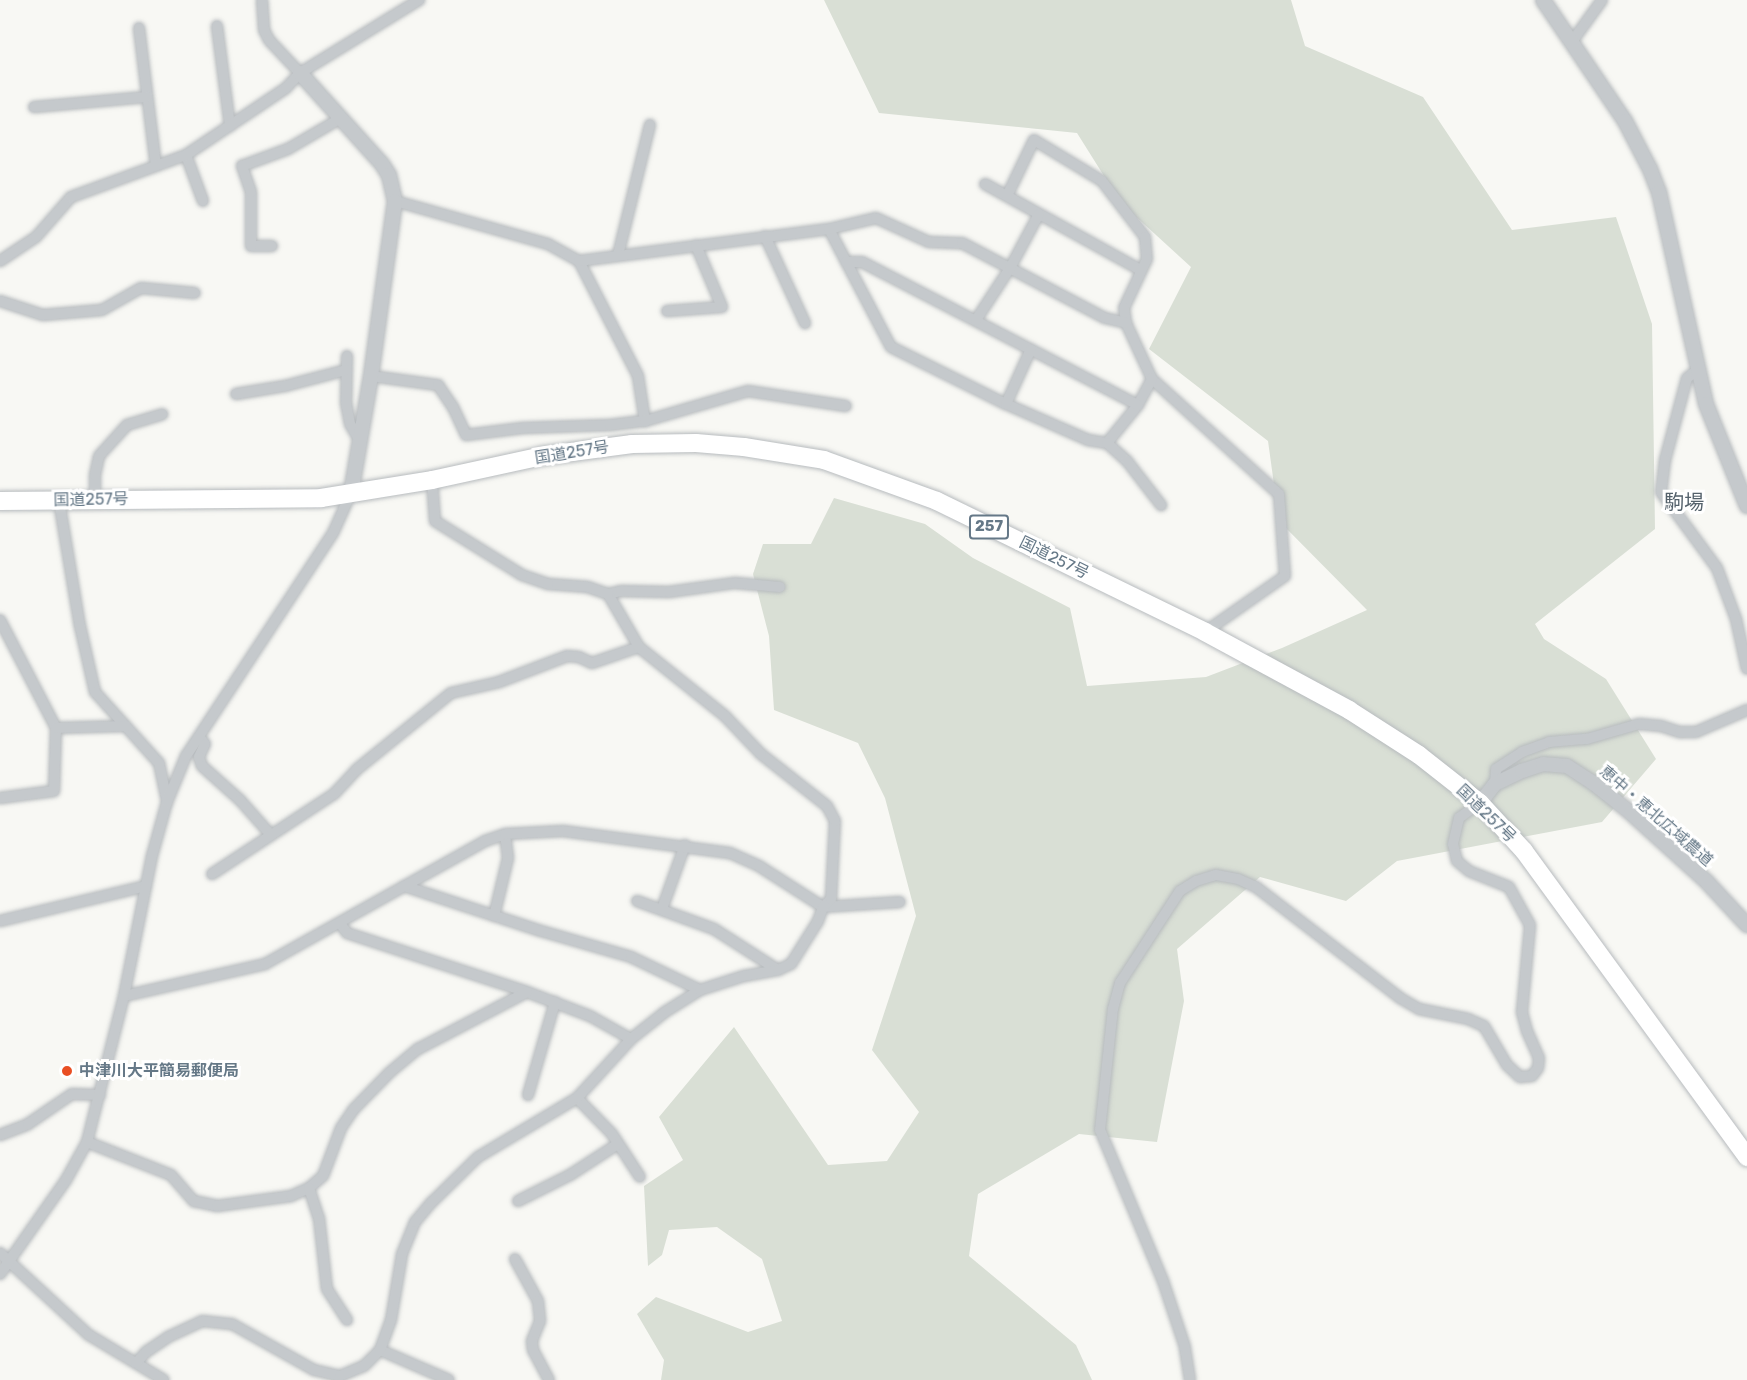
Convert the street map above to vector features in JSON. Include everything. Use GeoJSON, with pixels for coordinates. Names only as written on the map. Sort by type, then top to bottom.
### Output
{"type":"FeatureCollection","features":[{"type":"Feature","properties":{"kind":"highway","name":"国道257号"},"geometry":{"type":"LineString","coordinates":[[0,501],[321,498],[432,480],[542,456],[632,444],[705,443],[824,460],[937,501],[1205,632],[1349,710],[1419,755],[1480,803],[1524,851],[1747,1157]]}},
{"type":"Feature","properties":{"kind":"street"},"geometry":{"type":"LineString","coordinates":[[0,1274],[66,1180],[87,1142],[124,996],[146,886],[167,802],[186,756],[333,533],[351,493],[371,376],[395,201],[393,188],[386,169],[269,40],[264,30],[262,0]]}},
{"type":"Feature","properties":{"kind":"street"},"geometry":{"type":"LineString","coordinates":[[0,261],[36,237],[71,197],[186,155],[286,88],[300,73],[419,0]]}},
{"type":"Feature","properties":{"kind":"street"},"geometry":{"type":"LineString","coordinates":[[1543,0],[1625,121],[1650,168],[1659,192],[1706,404],[1747,506]]}},
{"type":"Feature","properties":{"kind":"street"},"geometry":{"type":"LineString","coordinates":[[1571,43],[1602,0]]}},
{"type":"Feature","properties":{"kind":"street"},"geometry":{"type":"LineString","coordinates":[[217,26],[230,126]]}},
{"type":"Feature","properties":{"kind":"street"},"geometry":{"type":"LineString","coordinates":[[139,28],[156,165]]}},
{"type":"Feature","properties":{"kind":"street"},"geometry":{"type":"LineString","coordinates":[[34,107],[147,97]]}},
{"type":"Feature","properties":{"kind":"street"},"geometry":{"type":"LineString","coordinates":[[272,246],[251,246],[251,192],[242,166],[288,149],[341,118]]}},
{"type":"Feature","properties":{"kind":"street"},"geometry":{"type":"LineString","coordinates":[[618,255],[650,125]]}},
{"type":"Feature","properties":{"kind":"street"},"geometry":{"type":"LineString","coordinates":[[1007,196],[1034,140],[1102,181],[1146,237],[1147,259],[1124,308],[1126,322],[1152,379],[1279,494],[1285,576],[1205,632]]}},
{"type":"Feature","properties":{"kind":"street"},"geometry":{"type":"LineString","coordinates":[[186,155],[203,201]]}},
{"type":"Feature","properties":{"kind":"street"},"geometry":{"type":"LineString","coordinates":[[986,184],[1141,270]]}},
{"type":"Feature","properties":{"kind":"street"},"geometry":{"type":"LineString","coordinates":[[395,201],[548,244],[579,261],[638,376],[645,421]]}},
{"type":"Feature","properties":{"kind":"street"},"geometry":{"type":"LineString","coordinates":[[976,320],[1010,268],[1039,214]]}},
{"type":"Feature","properties":{"kind":"street"},"geometry":{"type":"LineString","coordinates":[[579,261],[829,229],[876,218],[929,242],[962,243],[1105,318],[1126,322]]}},
{"type":"Feature","properties":{"kind":"street"},"geometry":{"type":"LineString","coordinates":[[829,229],[891,346],[1005,404],[1088,440],[1107,443],[1127,461],[1161,505]]}},
{"type":"Feature","properties":{"kind":"street"},"geometry":{"type":"LineString","coordinates":[[765,236],[805,323]]}},
{"type":"Feature","properties":{"kind":"street"},"geometry":{"type":"LineString","coordinates":[[668,310],[722,307],[696,245]]}},
{"type":"Feature","properties":{"kind":"street"},"geometry":{"type":"LineString","coordinates":[[846,262],[862,262],[1138,405]]}},
{"type":"Feature","properties":{"kind":"street"},"geometry":{"type":"LineString","coordinates":[[0,301],[43,315],[102,310],[141,288],[195,293]]}},
{"type":"Feature","properties":{"kind":"street"},"geometry":{"type":"LineString","coordinates":[[1005,404],[1031,349]]}},
{"type":"Feature","properties":{"kind":"street"},"geometry":{"type":"LineString","coordinates":[[346,356],[346,403],[350,424],[360,441]]}},
{"type":"Feature","properties":{"kind":"street"},"geometry":{"type":"LineString","coordinates":[[1699,369],[1687,378],[1665,460],[1661,492],[1717,568],[1736,619],[1747,669]]}},
{"type":"Feature","properties":{"kind":"street"},"geometry":{"type":"LineString","coordinates":[[236,394],[285,386],[346,370]]}},
{"type":"Feature","properties":{"kind":"street"},"geometry":{"type":"LineString","coordinates":[[371,376],[438,386],[453,407],[466,435],[524,428],[610,425],[645,421],[748,390],[846,406]]}},
{"type":"Feature","properties":{"kind":"street"},"geometry":{"type":"LineString","coordinates":[[1107,443],[1138,405],[1152,379]]}},
{"type":"Feature","properties":{"kind":"street"},"geometry":{"type":"LineString","coordinates":[[95,500],[95,475],[99,456],[127,425],[162,414]]}},
{"type":"Feature","properties":{"kind":"street"},"geometry":{"type":"LineString","coordinates":[[432,480],[435,521],[522,575],[548,584],[588,587],[608,594],[621,591],[669,592],[735,583],[780,587]]}},
{"type":"Feature","properties":{"kind":"street"},"geometry":{"type":"LineString","coordinates":[[59,501],[80,626],[95,692],[159,763],[167,802]]}},
{"type":"Feature","properties":{"kind":"street"},"geometry":{"type":"LineString","coordinates":[[136,1363],[168,1337],[202,1321],[232,1324],[314,1370],[340,1376],[364,1366],[380,1350],[391,1320],[402,1254],[415,1222],[432,1202],[478,1157],[577,1098],[631,1039],[664,1012],[700,990],[744,976],[778,970],[791,964],[818,921],[823,907],[831,898],[835,821],[827,806],[761,754],[724,716],[639,646],[608,594]]}},
{"type":"Feature","properties":{"kind":"street"},"geometry":{"type":"LineString","coordinates":[[0,620],[56,728],[54,791],[0,798]]}},
{"type":"Feature","properties":{"kind":"street"},"geometry":{"type":"LineString","coordinates":[[212,874],[334,794],[356,770],[451,693],[499,682],[567,656],[579,657],[592,663],[639,646]]}},
{"type":"Feature","properties":{"kind":"street"},"geometry":{"type":"LineString","coordinates":[[1190,1380],[1185,1347],[1163,1281],[1100,1130],[1113,1009],[1120,983],[1180,891],[1196,881],[1216,875],[1238,879],[1256,887],[1400,998],[1419,1009],[1468,1019],[1484,1026],[1507,1065],[1520,1077],[1532,1076],[1538,1068],[1539,1058],[1527,1031],[1522,1012],[1530,925],[1509,887],[1469,871],[1457,861],[1453,844],[1460,818],[1480,803],[1495,784],[1496,769],[1522,752],[1549,742],[1587,739],[1639,724],[1661,726],[1680,732],[1696,732],[1747,710]]}},
{"type":"Feature","properties":{"kind":"street"},"geometry":{"type":"LineString","coordinates":[[56,728],[126,726]]}},
{"type":"Feature","properties":{"kind":"street"},"geometry":{"type":"LineString","coordinates":[[199,737],[206,744],[199,757],[202,766],[240,800],[271,835]]}},
{"type":"Feature","properties":{"kind":"street","name":"恵中・恵北広域農道"},"geometry":{"type":"LineString","coordinates":[[1495,784],[1544,764],[1567,766],[1592,782],[1631,813],[1707,882],[1747,925]]}},
{"type":"Feature","properties":{"kind":"street"},"geometry":{"type":"LineString","coordinates":[[124,996],[265,964],[485,841],[505,834],[563,831],[685,845],[730,853],[759,866],[823,907],[900,902]]}},
{"type":"Feature","properties":{"kind":"street"},"geometry":{"type":"LineString","coordinates":[[494,916],[508,858],[505,834]]}},
{"type":"Feature","properties":{"kind":"street"},"geometry":{"type":"LineString","coordinates":[[662,909],[685,845]]}},
{"type":"Feature","properties":{"kind":"street"},"geometry":{"type":"LineString","coordinates":[[0,921],[146,886]]}},
{"type":"Feature","properties":{"kind":"street"},"geometry":{"type":"LineString","coordinates":[[404,886],[631,957],[700,990]]}},
{"type":"Feature","properties":{"kind":"street"},"geometry":{"type":"LineString","coordinates":[[637,901],[714,929],[778,970]]}},
{"type":"Feature","properties":{"kind":"street"},"geometry":{"type":"LineString","coordinates":[[340,923],[346,933],[555,1002],[590,1016],[631,1039]]}},
{"type":"Feature","properties":{"kind":"street"},"geometry":{"type":"LineString","coordinates":[[87,1142],[171,1175],[194,1201],[218,1206],[291,1196],[309,1188],[324,1176],[341,1128],[354,1109],[389,1072],[418,1049],[527,992]]}},
{"type":"Feature","properties":{"kind":"street"},"geometry":{"type":"LineString","coordinates":[[528,1095],[555,1002]]}},
{"type":"Feature","properties":{"kind":"street"},"geometry":{"type":"LineString","coordinates":[[0,1135],[36,1120],[72,1094],[100,1095]]}},
{"type":"Feature","properties":{"kind":"street"},"geometry":{"type":"LineString","coordinates":[[577,1098],[618,1144],[639,1177]]}},
{"type":"Feature","properties":{"kind":"street"},"geometry":{"type":"LineString","coordinates":[[518,1201],[570,1175],[618,1144]]}},
{"type":"Feature","properties":{"kind":"street"},"geometry":{"type":"LineString","coordinates":[[309,1188],[320,1218],[327,1289],[347,1320]]}},
{"type":"Feature","properties":{"kind":"street"},"geometry":{"type":"LineString","coordinates":[[0,1253],[89,1335],[164,1380]]}},
{"type":"Feature","properties":{"kind":"street"},"geometry":{"type":"LineString","coordinates":[[515,1259],[538,1301],[540,1321],[532,1341],[533,1350],[549,1380]]}},
{"type":"Feature","properties":{"kind":"street"},"geometry":{"type":"LineString","coordinates":[[380,1350],[449,1380]]}},
{"type":"Feature","properties":{"kind":"shaded area"},"geometry":{"type":"Polygon","coordinates":[[[824,0],[1291,0],[1305,46],[1423,97],[1512,230],[1616,217],[1652,324],[1655,529],[1535,624],[1544,639],[1606,679],[1656,759],[1602,822],[1397,861],[1346,901],[1260,877],[1177,949],[1184,1001],[1157,1142],[1079,1134],[978,1194],[969,1256],[1076,1345],[1092,1380],[661,1380],[664,1360],[637,1314],[656,1297],[748,1332],[782,1321],[762,1259],[717,1227],[669,1230],[662,1255],[648,1266],[644,1186],[683,1160],[659,1117],[734,1027],[828,1165],[887,1161],[919,1112],[872,1050],[916,916],[885,798],[858,743],[774,710],[769,636],[753,574],[763,544],[811,544],[834,498],[925,524],[973,558],[1070,608],[1087,686],[1206,677],[1282,648],[1367,610],[1279,521],[1268,441],[1149,349],[1191,267],[1121,203],[1077,133],[879,113],[824,0]]]}},
{"type":"Feature","properties":{"kind":"place","name":"中津川大平簡易郵便局"},"geometry":{"type":"Point","coordinates":[67,1071]}},
{"type":"Feature","properties":{"kind":"district","name":"駒場"},"geometry":{"type":"Point","coordinates":[1684,502]}}]}
